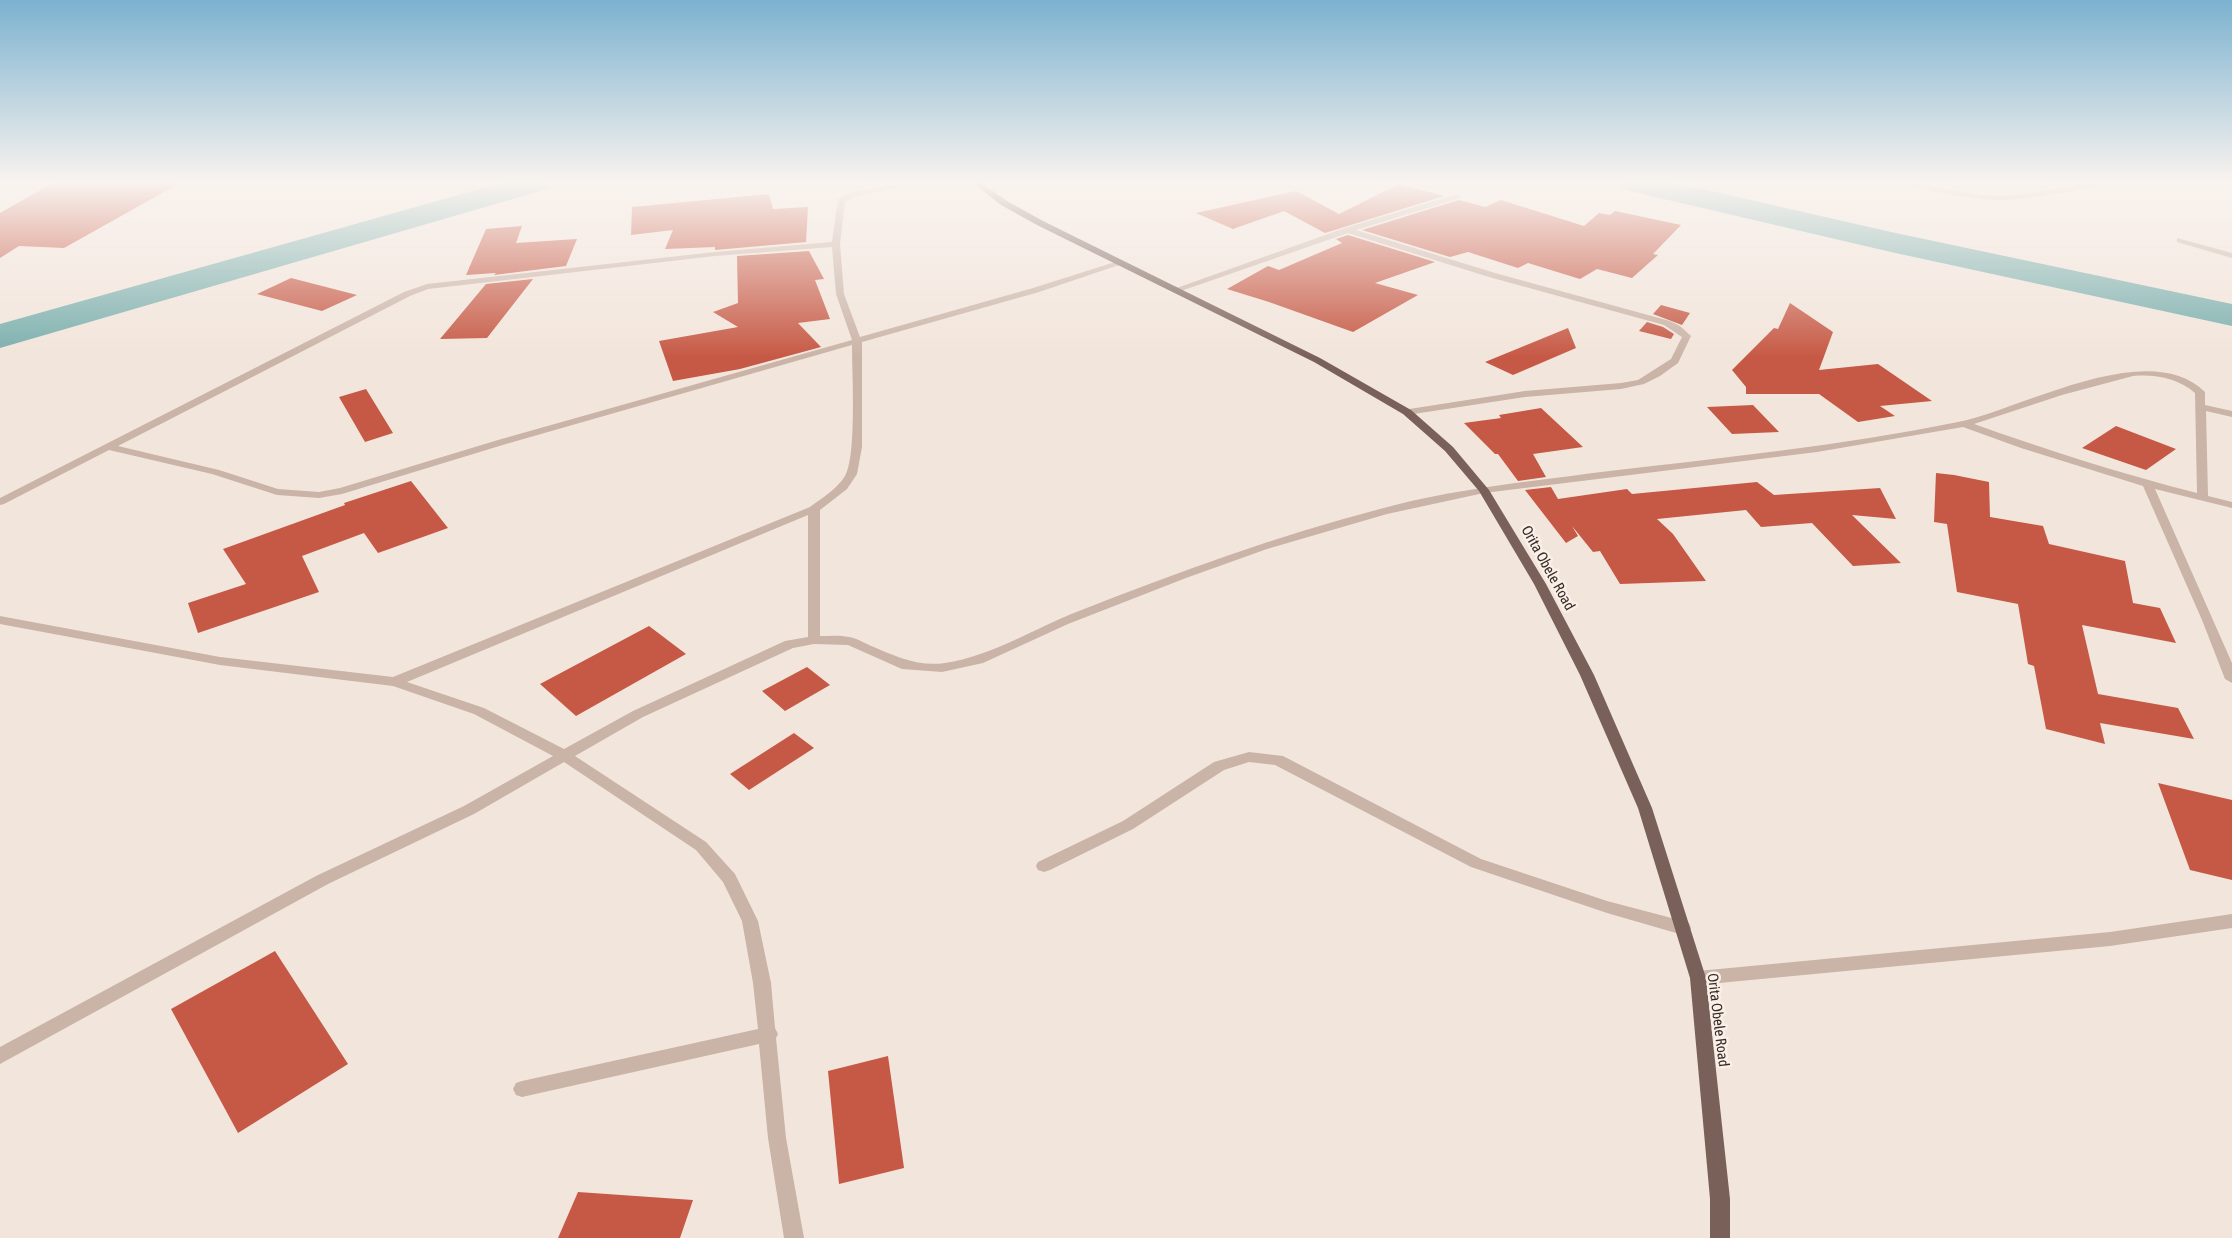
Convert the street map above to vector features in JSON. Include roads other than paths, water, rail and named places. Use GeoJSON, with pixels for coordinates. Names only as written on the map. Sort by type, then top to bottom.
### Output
{"type":"FeatureCollection","features":[{"type":"Feature","properties":{"kind":"main road","name":"Orita Obele Road"},"geometry":{"type":"LineString","coordinates":[[1074,241],[1118,264],[1316,360],[1407,412],[1449,449],[1484,490],[1540,584],[1587,674],[1645,808],[1683,928],[1698,978],[1720,1198],[1720,1238]]}},
{"type":"Feature","properties":{"kind":"street"},"geometry":{"type":"LineString","coordinates":[[394,682],[814,509],[844,487],[852,474],[858,447],[857,341],[840,294],[836,241]]}},
{"type":"Feature","properties":{"kind":"street"},"geometry":{"type":"LineString","coordinates":[[1175,290],[1317,241]]}},
{"type":"Feature","properties":{"kind":"street"},"geometry":{"type":"LineString","coordinates":[[1382,241],[1492,275],[1667,324],[1677,328],[1687,336],[1675,360],[1641,382],[1621,386],[1525,394],[1407,412]]}},
{"type":"Feature","properties":{"kind":"street"},"geometry":{"type":"LineString","coordinates":[[2183,241],[2232,256]]}},
{"type":"Feature","properties":{"kind":"street"},"geometry":{"type":"LineString","coordinates":[[0,502],[363,317],[427,287],[715,254],[836,244]]}},
{"type":"Feature","properties":{"kind":"street"},"geometry":{"type":"LineString","coordinates":[[109,447],[215,472],[276,492],[319,495],[342,492],[521,437],[1036,290],[1118,264]]}},
{"type":"Feature","properties":{"kind":"street"},"geometry":{"type":"LineString","coordinates":[[0,1056],[322,880],[469,810],[638,714],[790,644],[814,640],[850,641],[908,666],[942,668],[978,660],[1064,621],[1182,575],[1263,547],[1384,511],[1484,490],[1808,450],[1964,424],[2056,393],[2141,373],[2176,379],[2194,386],[2200,392],[2203,498]]}},
{"type":"Feature","properties":{"kind":"street"},"geometry":{"type":"LineString","coordinates":[[2200,407],[2232,414]]}},
{"type":"Feature","properties":{"kind":"street"},"geometry":{"type":"LineString","coordinates":[[1964,424],[2025,446],[2147,484],[2232,505]]}},
{"type":"Feature","properties":{"kind":"street"},"geometry":{"type":"LineString","coordinates":[[2147,484],[2208,620],[2232,679]]}},
{"type":"Feature","properties":{"kind":"street"},"geometry":{"type":"LineString","coordinates":[[814,509],[814,640]]}},
{"type":"Feature","properties":{"kind":"street"},"geometry":{"type":"LineString","coordinates":[[0,620],[220,661],[394,682],[479,711],[565,756],[701,846],[729,878],[750,922],[762,983],[769,1034],[777,1138],[794,1238]]}},
{"type":"Feature","properties":{"kind":"street"},"geometry":{"type":"LineString","coordinates":[[1044,866],[1128,825],[1218,766],[1249,757],[1278,760],[1476,863],[1607,907],[1683,928]]}},
{"type":"Feature","properties":{"kind":"street"},"geometry":{"type":"LineString","coordinates":[[1698,978],[2110,939],[2232,921]]}},
{"type":"Feature","properties":{"kind":"street"},"geometry":{"type":"LineString","coordinates":[[522,1089],[769,1034]]}},
{"type":"Feature","properties":{"kind":"waterway"},"geometry":{"type":"LineString","coordinates":[[0,336],[334,241]]}},
{"type":"Feature","properties":{"kind":"waterway"},"geometry":{"type":"LineString","coordinates":[[1886,241],[2232,315]]}}]}
